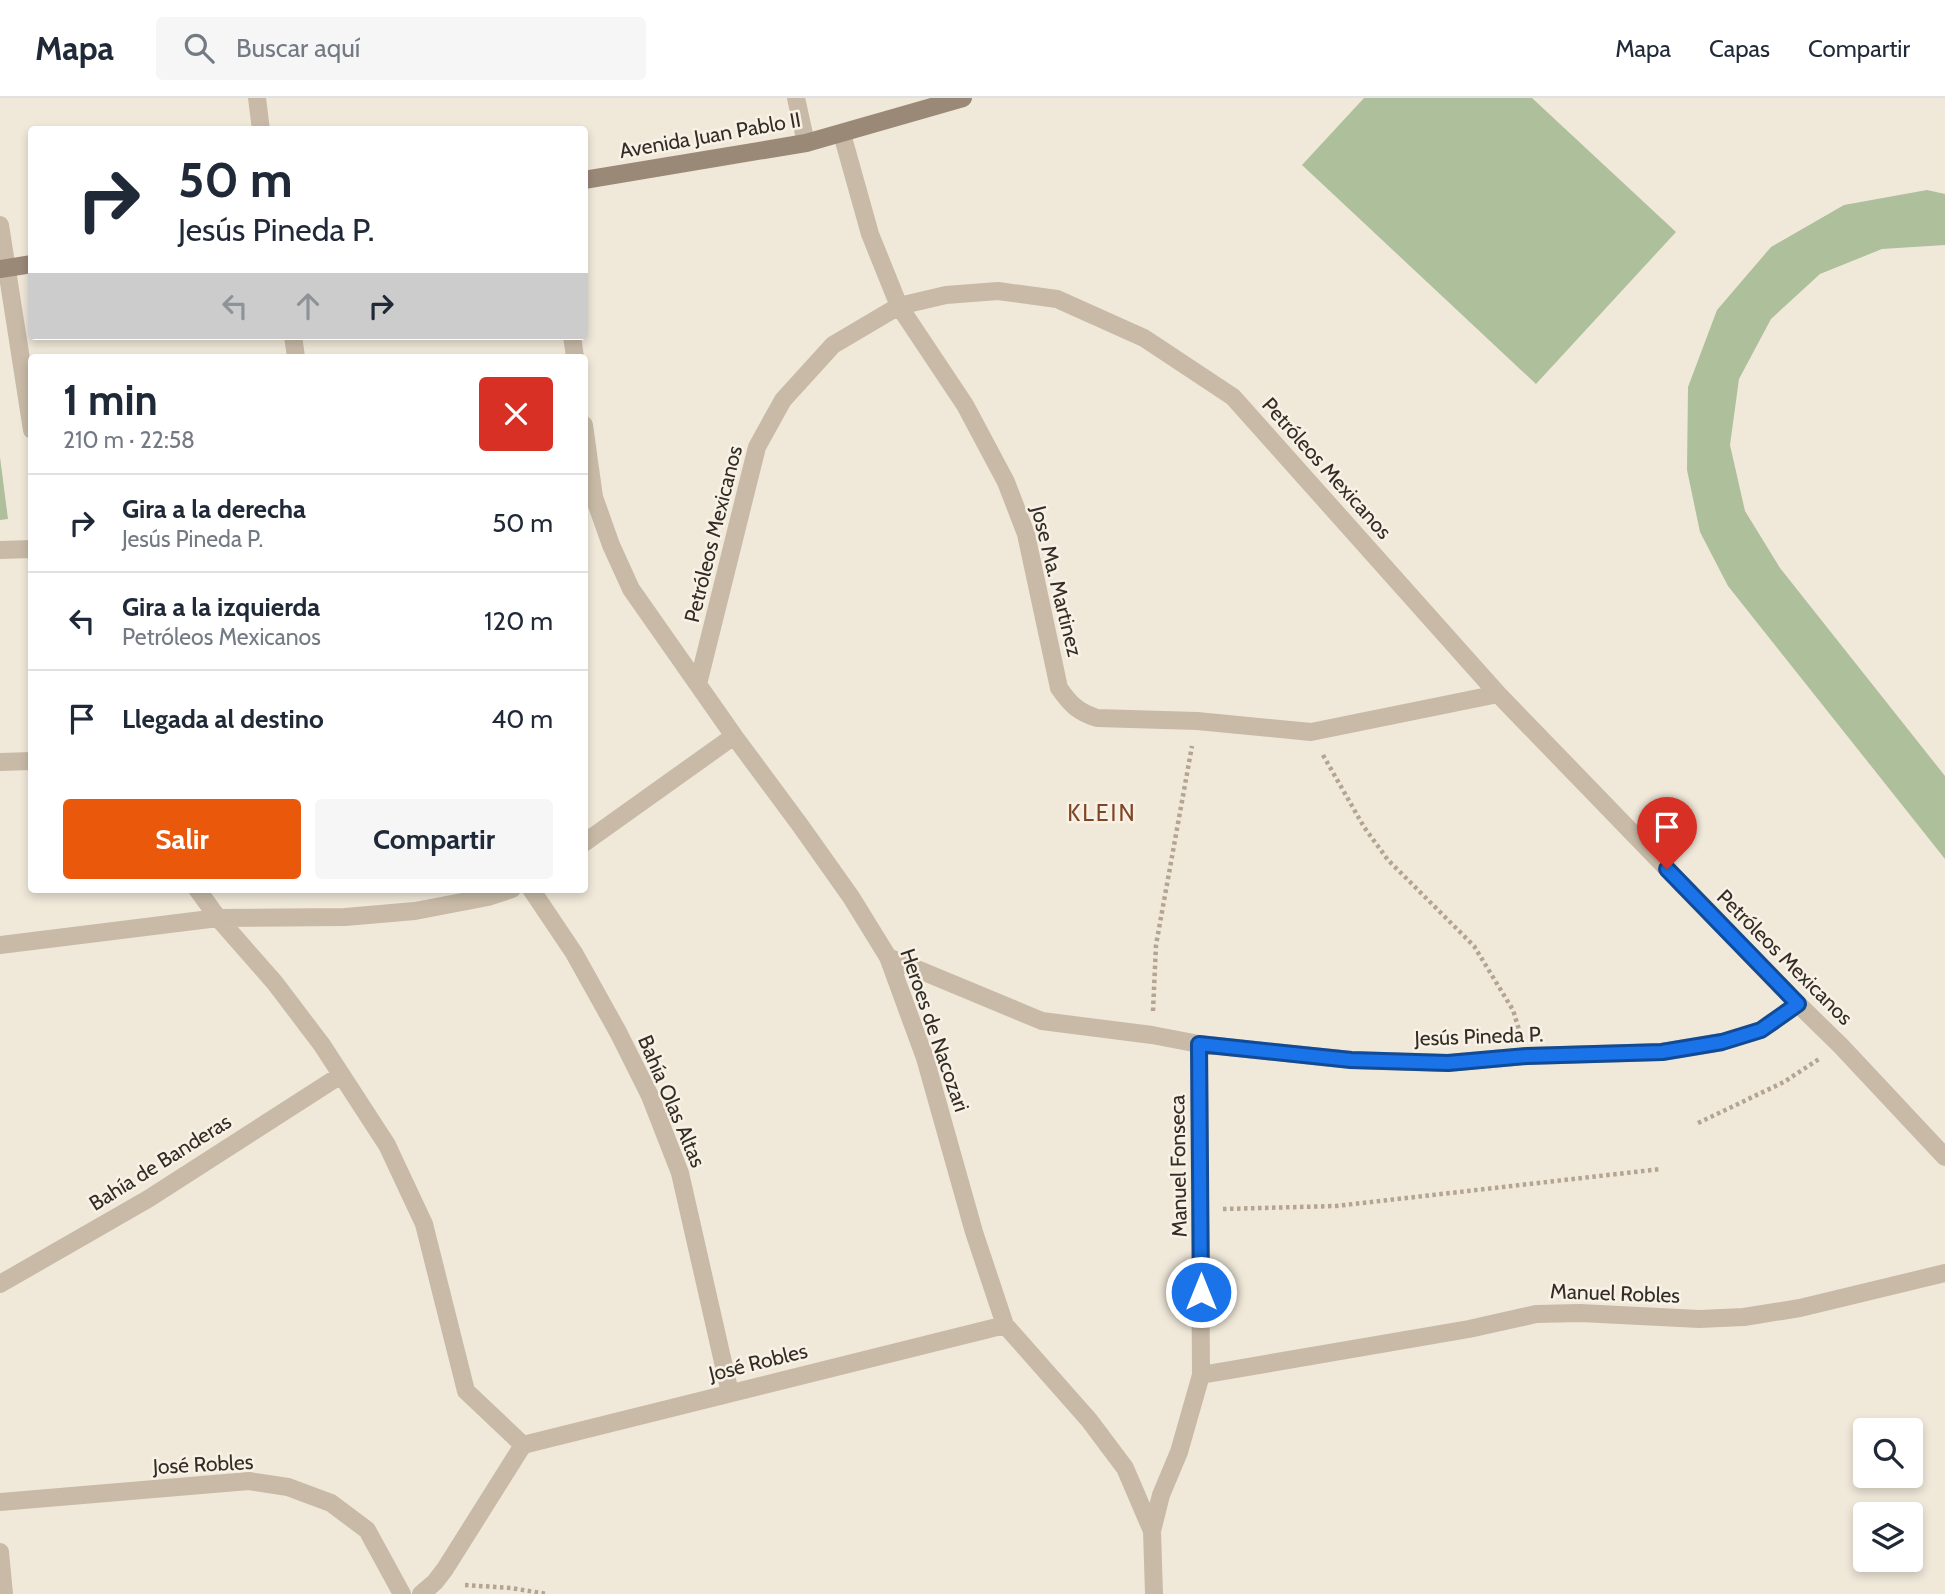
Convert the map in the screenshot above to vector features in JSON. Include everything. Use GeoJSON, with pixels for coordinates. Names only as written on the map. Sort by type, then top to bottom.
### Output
{"type":"FeatureCollection","features":[{"type":"Feature","properties":{"kind":"main road","name":"Avenida Juan Pablo II"},"geometry":{"type":"LineString","coordinates":[[588,179],[806,143],[963,98]]}},
{"type":"Feature","properties":{"kind":"main road"},"geometry":{"type":"LineString","coordinates":[[4,269],[28,265]]}},
{"type":"Feature","properties":{"kind":"street"},"geometry":{"type":"LineString","coordinates":[[257,98],[260,126]]}},
{"type":"Feature","properties":{"kind":"street"},"geometry":{"type":"LineString","coordinates":[[796,98],[806,143]]}},
{"type":"Feature","properties":{"kind":"street","name":"Jose Ma. Martinez"},"geometry":{"type":"LineString","coordinates":[[842,134],[870,234],[899,306],[965,405],[1006,482],[1027,534],[1059,688],[1070,705],[1097,718],[1197,721],[1311,732],[1498,694]]}},
{"type":"Feature","properties":{"kind":"street"},"geometry":{"type":"LineString","coordinates":[[0,225],[4,269],[28,407]]}},
{"type":"Feature","properties":{"kind":"street","name":"Petróleos Mexicanos"},"geometry":{"type":"LineString","coordinates":[[698,684],[757,447],[783,400],[833,345],[899,306],[946,295],[998,291],[1057,299],[1144,338],[1233,397],[1498,694],[1841,1046],[1945,1157]]}},
{"type":"Feature","properties":{"kind":"street","name":"Heroes de Nacozari"},"geometry":{"type":"LineString","coordinates":[[588,454],[594,497],[611,545],[631,589],[851,897],[888,957],[925,1058],[974,1233],[1005,1325],[1090,1420],[1125,1468],[1152,1531],[1154,1594]]}},
{"type":"Feature","properties":{"kind":"street"},"geometry":{"type":"LineString","coordinates":[[0,550],[28,549]]}},
{"type":"Feature","properties":{"kind":"street"},"geometry":{"type":"LineString","coordinates":[[588,840],[734,736]]}},
{"type":"Feature","properties":{"kind":"street"},"geometry":{"type":"LineString","coordinates":[[0,762],[28,761]]}},
{"type":"Feature","properties":{"kind":"street"},"geometry":{"type":"LineString","coordinates":[[200,893],[218,918],[275,983],[341,1074],[387,1145],[424,1224],[466,1391],[523,1445],[428,1588]]}},
{"type":"Feature","properties":{"kind":"street"},"geometry":{"type":"LineString","coordinates":[[0,945],[218,918],[345,917],[415,911],[500,893]]}},
{"type":"Feature","properties":{"kind":"street","name":"Bahía Olas Altas"},"geometry":{"type":"LineString","coordinates":[[534,893],[574,953],[650,1096],[680,1173],[730,1393]]}},
{"type":"Feature","properties":{"kind":"street","name":"Jesús Pineda P."},"geometry":{"type":"LineString","coordinates":[[888,957],[1042,1021],[1199,1044],[1351,1060],[1448,1063],[1527,1056],[1662,1052],[1722,1042],[1761,1030],[1798,1004]]}},
{"type":"Feature","properties":{"kind":"street","name":"Manuel Fonseca"},"geometry":{"type":"LineString","coordinates":[[1152,1531],[1161,1494],[1179,1452],[1201,1375],[1199,1044]]}},
{"type":"Feature","properties":{"kind":"street","name":"Bahía de Banderas"},"geometry":{"type":"LineString","coordinates":[[0,1284],[148,1199],[341,1074]]}},
{"type":"Feature","properties":{"kind":"street","name":"Manuel Robles"},"geometry":{"type":"LineString","coordinates":[[1201,1375],[1469,1329],[1536,1314],[1580,1312],[1699,1319],[1744,1317],[1800,1308],[1945,1273]]}},
{"type":"Feature","properties":{"kind":"street","name":"José Robles"},"geometry":{"type":"LineString","coordinates":[[523,1445],[1005,1325]]}},
{"type":"Feature","properties":{"kind":"street","name":"José Robles"},"geometry":{"type":"LineString","coordinates":[[0,1502],[249,1481],[288,1488],[331,1503],[367,1530],[401,1594]]}},
{"type":"Feature","properties":{"kind":"street"},"geometry":{"type":"LineString","coordinates":[[0,1552],[4,1594]]}},
{"type":"Feature","properties":{"kind":"path"},"geometry":{"type":"LineString","coordinates":[[1152,1035],[1156,945],[1197,721]]}},
{"type":"Feature","properties":{"kind":"path"},"geometry":{"type":"LineString","coordinates":[[1311,732],[1364,827],[1388,860],[1474,946],[1513,1010],[1527,1056]]}},
{"type":"Feature","properties":{"kind":"path"},"geometry":{"type":"LineString","coordinates":[[1698,1123],[1784,1082],[1841,1046]]}},
{"type":"Feature","properties":{"kind":"path"},"geometry":{"type":"LineString","coordinates":[[1202,1209],[1336,1206],[1661,1169]]}},
{"type":"Feature","properties":{"kind":"path"},"geometry":{"type":"LineString","coordinates":[[428,1588],[547,1594]]}},
{"type":"Feature","properties":{"kind":"green space"},"geometry":{"type":"Polygon","coordinates":[[[1364,98],[1532,98],[1676,232],[1536,384],[1302,165],[1364,98]]]}},
{"type":"Feature","properties":{"kind":"green space"},"geometry":{"type":"Polygon","coordinates":[[[1927,190],[1945,194],[1945,245],[1882,249],[1820,274],[1771,319],[1739,379],[1730,445],[1745,511],[1780,568],[1945,776],[1945,859],[1728,586],[1700,532],[1687,470],[1688,387],[1717,310],[1771,247],[1844,205],[1927,190]]]}},
{"type":"Feature","properties":{"kind":"green space"},"geometry":{"type":"Polygon","coordinates":[[[0,457],[8,519],[0,520],[0,457]]]}},
{"type":"Feature","properties":{"kind":"district","name":"KLEIN"},"geometry":{"type":"Point","coordinates":[1102,813]}},
{"type":"Feature","properties":{"kind":"route"},"geometry":{"type":"LineString","coordinates":[[1201,1292],[1199,1044],[1351,1060],[1448,1063],[1527,1056],[1662,1052],[1722,1042],[1761,1030],[1798,1004],[1667,869]]}}]}
